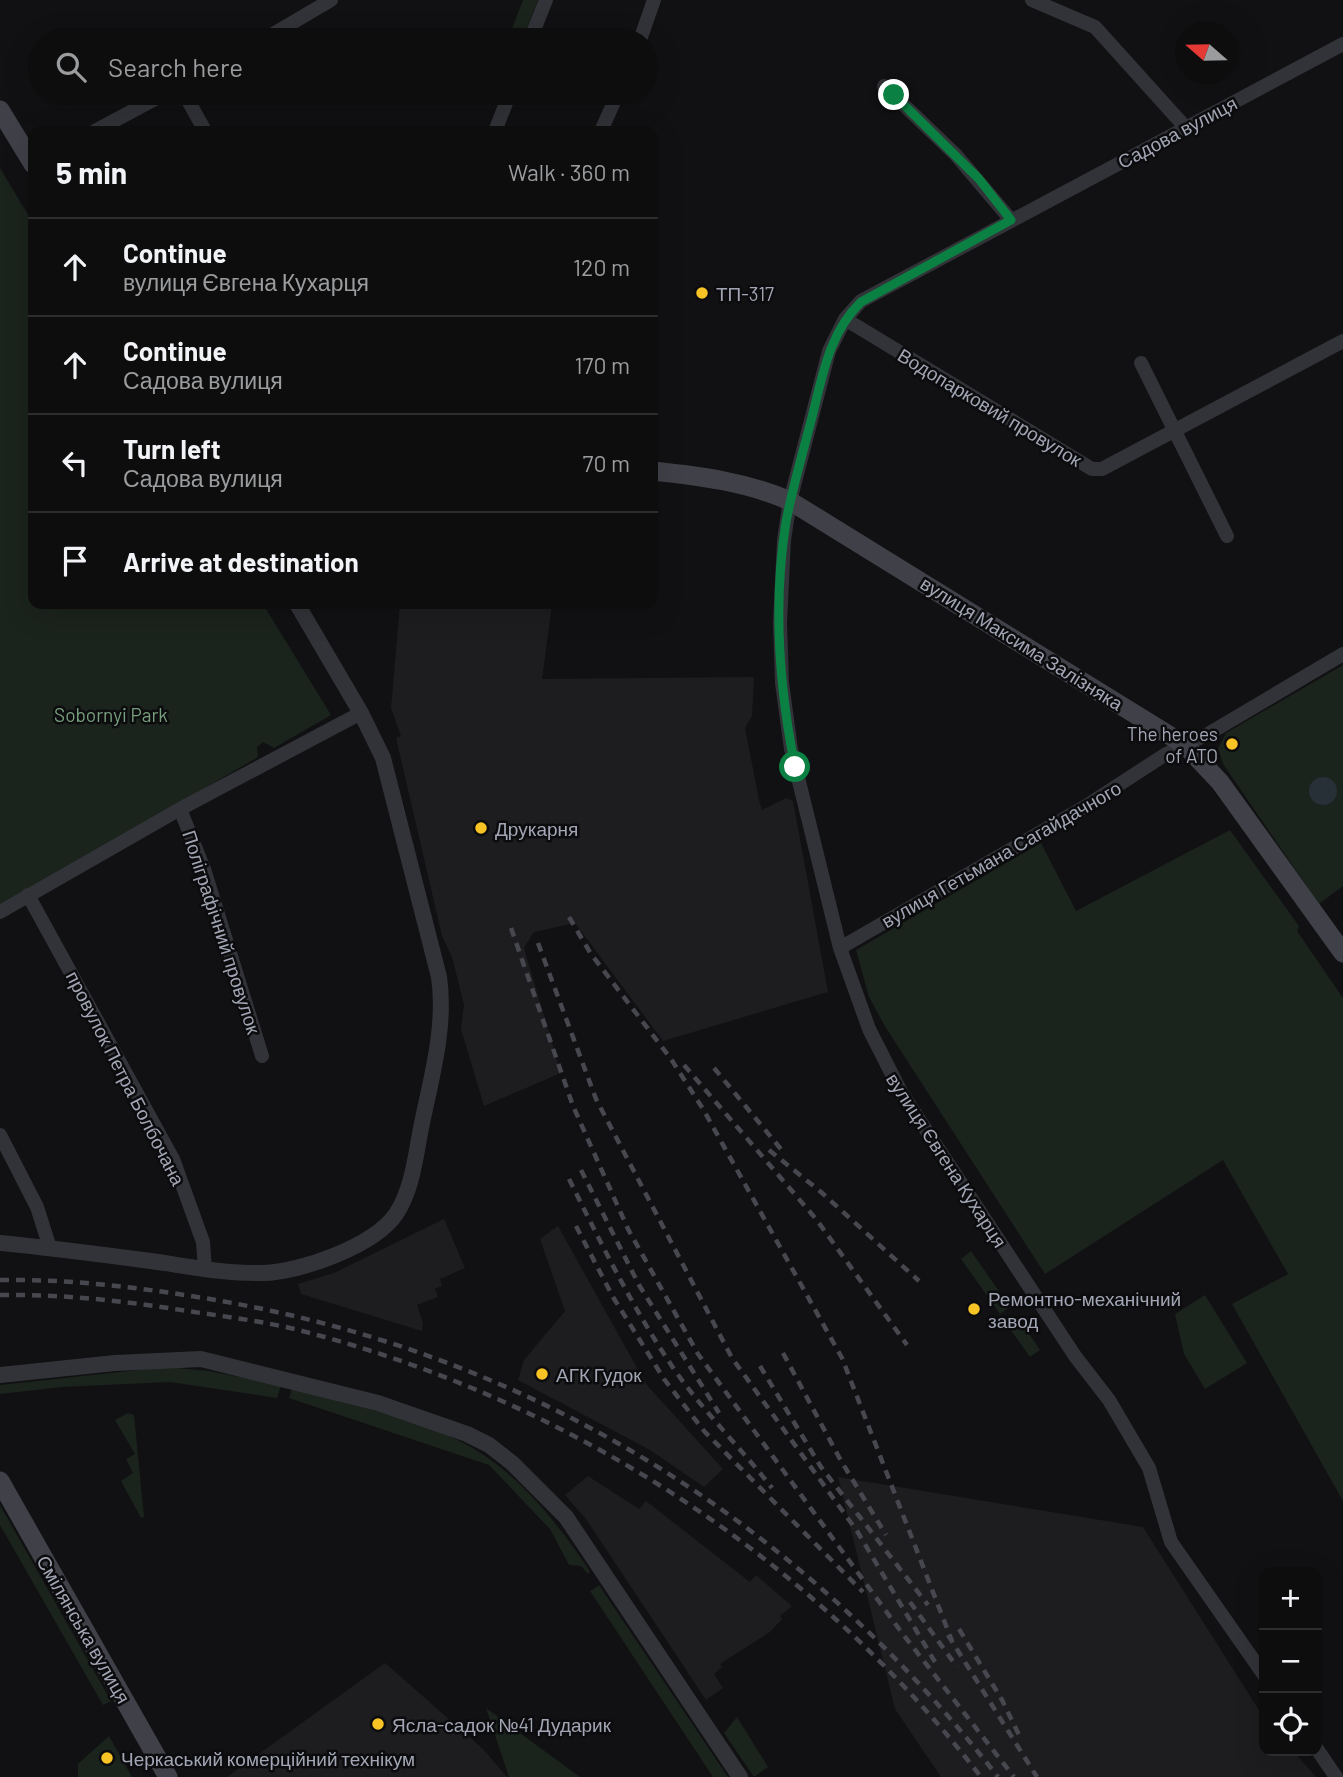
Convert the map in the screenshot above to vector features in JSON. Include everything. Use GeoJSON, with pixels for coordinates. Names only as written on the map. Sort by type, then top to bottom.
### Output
{"type":"FeatureCollection","features":[{"type":"Feature","properties":{"kind":"main road"},"geometry":{"type":"LineString","coordinates":[[0,110],[28,156]]}},
{"type":"Feature","properties":{"kind":"main road","name":"вулиця Максима Залізняка"},"geometry":{"type":"LineString","coordinates":[[658,472],[730,483],[790,501],[1185,745],[1220,782],[1343,954]]}},
{"type":"Feature","properties":{"kind":"main road","name":"Смілянська вулиця"},"geometry":{"type":"LineString","coordinates":[[0,1481],[167,1777]]}},
{"type":"Feature","properties":{"kind":"street"},"geometry":{"type":"LineString","coordinates":[[284,28],[331,0]]}},
{"type":"Feature","properties":{"kind":"street"},"geometry":{"type":"LineString","coordinates":[[535,28],[546,0]]}},
{"type":"Feature","properties":{"kind":"street"},"geometry":{"type":"LineString","coordinates":[[644,28],[654,0]]}},
{"type":"Feature","properties":{"kind":"street"},"geometry":{"type":"LineString","coordinates":[[1032,0],[1095,27],[1186,128]]}},
{"type":"Feature","properties":{"kind":"street","name":"Садова вулиця"},"geometry":{"type":"LineString","coordinates":[[790,501],[829,351],[845,319],[861,302],[1343,44]]}},
{"type":"Feature","properties":{"kind":"street"},"geometry":{"type":"LineString","coordinates":[[884,86],[956,155],[1011,220]]}},
{"type":"Feature","properties":{"kind":"street"},"geometry":{"type":"LineString","coordinates":[[104,126],[144,105]]}},
{"type":"Feature","properties":{"kind":"street"},"geometry":{"type":"LineString","coordinates":[[191,105],[202,126]]}},
{"type":"Feature","properties":{"kind":"street"},"geometry":{"type":"LineString","coordinates":[[497,126],[505,105]]}},
{"type":"Feature","properties":{"kind":"street"},"geometry":{"type":"LineString","coordinates":[[603,126],[613,105]]}},
{"type":"Feature","properties":{"kind":"street","name":"Водопарковий провулок"},"geometry":{"type":"LineString","coordinates":[[845,319],[1092,469],[1102,469],[1343,341]]}},
{"type":"Feature","properties":{"kind":"street"},"geometry":{"type":"LineString","coordinates":[[1141,363],[1227,536]]}},
{"type":"Feature","properties":{"kind":"street","name":"вулиця Євгена Кухарця"},"geometry":{"type":"LineString","coordinates":[[790,501],[784,540],[780,623],[784,704],[795,767],[840,948],[869,1029],[901,1092],[1075,1356],[1110,1400],[1149,1468],[1171,1542],[1259,1668]]}},
{"type":"Feature","properties":{"kind":"street"},"geometry":{"type":"LineString","coordinates":[[0,1243],[205,1269],[272,1273],[314,1263],[344,1251],[388,1224],[402,1204],[439,1033],[442,995],[390,778],[361,713],[300,609]]}},
{"type":"Feature","properties":{"kind":"street","name":"вулиця Гетьмана Сагайдачного"},"geometry":{"type":"LineString","coordinates":[[840,948],[1086,806],[1166,754],[1343,654]]}},
{"type":"Feature","properties":{"kind":"street","name":"Поліграфічний провулок"},"geometry":{"type":"LineString","coordinates":[[0,912],[180,809],[361,713]]}},
{"type":"Feature","properties":{"kind":"street","name":"Поліграфічний провулок"},"geometry":{"type":"LineString","coordinates":[[180,809],[204,869],[262,1056]]}},
{"type":"Feature","properties":{"kind":"street","name":"провулок Петра Болбочана"},"geometry":{"type":"LineString","coordinates":[[28,895],[173,1159],[203,1242],[205,1269]]}},
{"type":"Feature","properties":{"kind":"street"},"geometry":{"type":"LineString","coordinates":[[0,1135],[37,1207],[50,1248]]}},
{"type":"Feature","properties":{"kind":"street"},"geometry":{"type":"LineString","coordinates":[[0,1375],[115,1363],[201,1359],[378,1403],[489,1445],[512,1463],[566,1517],[740,1777]]}},
{"type":"Feature","properties":{"kind":"street"},"geometry":{"type":"LineString","coordinates":[[1322,1756],[1336,1777]]}},
{"type":"Feature","properties":{"kind":"shaded area"},"geometry":{"type":"Polygon","coordinates":[[[400,609],[551,609],[542,679],[754,677],[752,716],[745,728],[759,800],[762,810],[786,798],[793,801],[828,992],[663,1041],[575,923],[534,932],[524,948],[561,1073],[484,1106],[461,1029],[464,1005],[452,957],[442,936],[396,738],[401,736],[391,708],[400,609]]]}},
{"type":"Feature","properties":{"kind":"shaded area"},"geometry":{"type":"Polygon","coordinates":[[[1323,777],[1333,781],[1337,791],[1333,801],[1323,805],[1313,801],[1309,791],[1313,781],[1323,777]]]}},
{"type":"Feature","properties":{"kind":"shaded area"},"geometry":{"type":"Polygon","coordinates":[[[444,1219],[465,1268],[440,1279],[442,1286],[435,1289],[438,1297],[417,1305],[423,1323],[422,1331],[301,1294],[298,1284],[334,1273],[444,1219]]]}},
{"type":"Feature","properties":{"kind":"shaded area"},"geometry":{"type":"Polygon","coordinates":[[[558,1226],[646,1384],[723,1469],[704,1487],[650,1450],[518,1380],[524,1360],[565,1311],[540,1239],[558,1226]]]}},
{"type":"Feature","properties":{"kind":"shaded area"},"geometry":{"type":"Polygon","coordinates":[[[588,1476],[639,1509],[646,1501],[750,1582],[756,1575],[792,1606],[780,1616],[782,1619],[770,1632],[720,1664],[722,1667],[714,1674],[723,1688],[706,1700],[586,1519],[565,1495],[588,1476]]]}},
{"type":"Feature","properties":{"kind":"shaded area"},"geometry":{"type":"Polygon","coordinates":[[[838,1477],[1143,1527],[1259,1710],[1259,1756],[1297,1756],[1316,1777],[941,1777],[895,1709],[838,1477]]]}},
{"type":"Feature","properties":{"kind":"shaded area","name":"Ясла-садок №41 Дударик"},"geometry":{"type":"Polygon","coordinates":[[[385,1663],[483,1749],[507,1777],[227,1777],[385,1663]]]}},
{"type":"Feature","properties":{"kind":"green space"},"geometry":{"type":"Polygon","coordinates":[[[523,0],[538,0],[527,28],[512,28],[523,0]]]}},
{"type":"Feature","properties":{"kind":"green space","name":"Sobornyi Park"},"geometry":{"type":"Polygon","coordinates":[[[0,168],[28,215],[28,609],[266,609],[331,715],[274,748],[263,742],[257,747],[258,757],[39,885],[25,889],[0,908],[0,168]]]}},
{"type":"Feature","properties":{"kind":"green space"},"geometry":{"type":"Polygon","coordinates":[[[1343,665],[1343,886],[1319,904],[1223,764],[1218,748],[1226,733],[1343,665]]]}},
{"type":"Feature","properties":{"kind":"green space"},"geometry":{"type":"Polygon","coordinates":[[[1230,830],[1299,926],[1297,931],[1343,998],[1343,1501],[1232,1304],[1288,1274],[1223,1160],[1045,1274],[886,1028],[869,997],[856,950],[1041,843],[1076,911],[1230,830]]]}},
{"type":"Feature","properties":{"kind":"green space"},"geometry":{"type":"Polygon","coordinates":[[[971,1251],[1010,1307],[1000,1314],[961,1259],[971,1251]]]}},
{"type":"Feature","properties":{"kind":"green space"},"geometry":{"type":"Polygon","coordinates":[[[1205,1295],[1247,1363],[1205,1389],[1184,1354],[1175,1314],[1205,1295]]]}},
{"type":"Feature","properties":{"kind":"green space"},"geometry":{"type":"Polygon","coordinates":[[[1018,1318],[1040,1350],[1030,1357],[1007,1325],[1018,1318]]]}},
{"type":"Feature","properties":{"kind":"green space"},"geometry":{"type":"Polygon","coordinates":[[[166,1367],[209,1371],[281,1385],[277,1398],[170,1382],[62,1387],[0,1394],[0,1385],[166,1367]]]}},
{"type":"Feature","properties":{"kind":"green space"},"geometry":{"type":"Polygon","coordinates":[[[292,1388],[407,1420],[471,1447],[506,1472],[537,1502],[590,1571],[588,1574],[581,1566],[569,1565],[550,1529],[489,1465],[289,1398],[292,1388]]]}},
{"type":"Feature","properties":{"kind":"green space"},"geometry":{"type":"Polygon","coordinates":[[[128,1413],[134,1415],[144,1517],[141,1518],[121,1481],[133,1473],[126,1459],[135,1454],[115,1420],[128,1413]]]}},
{"type":"Feature","properties":{"kind":"green space"},"geometry":{"type":"Polygon","coordinates":[[[0,1505],[111,1701],[103,1705],[0,1525],[0,1505]]]}},
{"type":"Feature","properties":{"kind":"green space"},"geometry":{"type":"Polygon","coordinates":[[[599,1585],[728,1777],[713,1777],[590,1591],[599,1585]]]}},
{"type":"Feature","properties":{"kind":"green space"},"geometry":{"type":"Polygon","coordinates":[[[486,1708],[580,1777],[509,1777],[486,1708]]]}},
{"type":"Feature","properties":{"kind":"green space"},"geometry":{"type":"Polygon","coordinates":[[[737,1717],[768,1767],[754,1777],[724,1733],[737,1717]]]}},
{"type":"Feature","properties":{"kind":"green space","name":"Черкаський комерційний технікум"},"geometry":{"type":"Polygon","coordinates":[[[109,1736],[132,1777],[78,1777],[78,1764],[109,1736]]]}},
{"type":"Feature","properties":{"kind":"railway"},"geometry":{"type":"LineString","coordinates":[[569,917],[591,954],[671,1059],[703,1109],[842,1358],[952,1641]]}},
{"type":"Feature","properties":{"kind":"railway"},"geometry":{"type":"LineString","coordinates":[[511,928],[573,1106],[628,1229],[698,1354],[902,1633],[1014,1777]]}},
{"type":"Feature","properties":{"kind":"railway"},"geometry":{"type":"LineString","coordinates":[[538,943],[596,1099],[732,1358],[857,1531],[935,1662]]}},
{"type":"Feature","properties":{"kind":"railway"},"geometry":{"type":"LineString","coordinates":[[684,1065],[816,1219],[907,1345]]}},
{"type":"Feature","properties":{"kind":"railway"},"geometry":{"type":"LineString","coordinates":[[714,1068],[785,1154]]}},
{"type":"Feature","properties":{"kind":"railway"},"geometry":{"type":"LineString","coordinates":[[769,1150],[821,1192],[919,1281]]}},
{"type":"Feature","properties":{"kind":"railway"},"geometry":{"type":"LineString","coordinates":[[581,1170],[639,1285],[719,1413]]}},
{"type":"Feature","properties":{"kind":"railway"},"geometry":{"type":"LineString","coordinates":[[569,1179],[619,1277],[676,1372],[772,1488]]}},
{"type":"Feature","properties":{"kind":"railway"},"geometry":{"type":"LineString","coordinates":[[576,1226],[613,1297],[664,1379],[704,1431],[863,1592]]}},
{"type":"Feature","properties":{"kind":"railway"},"geometry":{"type":"LineString","coordinates":[[0,1280],[72,1282],[143,1289],[312,1320],[427,1355],[537,1401],[641,1457],[740,1523],[832,1598],[918,1683],[998,1777]]}},
{"type":"Feature","properties":{"kind":"railway"},"geometry":{"type":"LineString","coordinates":[[0,1295],[117,1301],[233,1318],[310,1333],[408,1364],[503,1402],[595,1447],[682,1500],[765,1559],[843,1626],[915,1698],[981,1777]]}},
{"type":"Feature","properties":{"kind":"railway"},"geometry":{"type":"LineString","coordinates":[[783,1353],[840,1459],[886,1535]]}},
{"type":"Feature","properties":{"kind":"railway"},"geometry":{"type":"LineString","coordinates":[[760,1366],[821,1467],[928,1605]]}},
{"type":"Feature","properties":{"kind":"railway"},"geometry":{"type":"LineString","coordinates":[[910,1602],[957,1667]]}},
{"type":"Feature","properties":{"kind":"railway"},"geometry":{"type":"LineString","coordinates":[[959,1629],[1002,1700],[1021,1739]]}},
{"type":"Feature","properties":{"kind":"railway"},"geometry":{"type":"LineString","coordinates":[[948,1635],[1037,1777]]}},
{"type":"Feature","properties":{"kind":"place","name":"ТП-317"},"geometry":{"type":"Point","coordinates":[702,293]}},
{"type":"Feature","properties":{"kind":"place","name":"The heroes of ATO"},"geometry":{"type":"Point","coordinates":[1232,744]}},
{"type":"Feature","properties":{"kind":"place","name":"Друкарня"},"geometry":{"type":"Point","coordinates":[481,828]}},
{"type":"Feature","properties":{"kind":"place","name":"Ремонтно-механічний завод"},"geometry":{"type":"Point","coordinates":[974,1309]}},
{"type":"Feature","properties":{"kind":"place","name":"АГК Гудок"},"geometry":{"type":"Point","coordinates":[542,1374]}},
{"type":"Feature","properties":{"kind":"place","name":"Ясла-садок №41 Дударик"},"geometry":{"type":"Point","coordinates":[378,1724]}},
{"type":"Feature","properties":{"kind":"place","name":"Черкаський комерційний технікум"},"geometry":{"type":"Point","coordinates":[107,1758]}},
{"type":"Feature","properties":{"kind":"route"},"geometry":{"type":"LineString","coordinates":[[795,767],[780,662],[784,540],[790,501],[829,351],[849,314],[861,302],[1011,220],[979,179],[894,95]]}}]}
